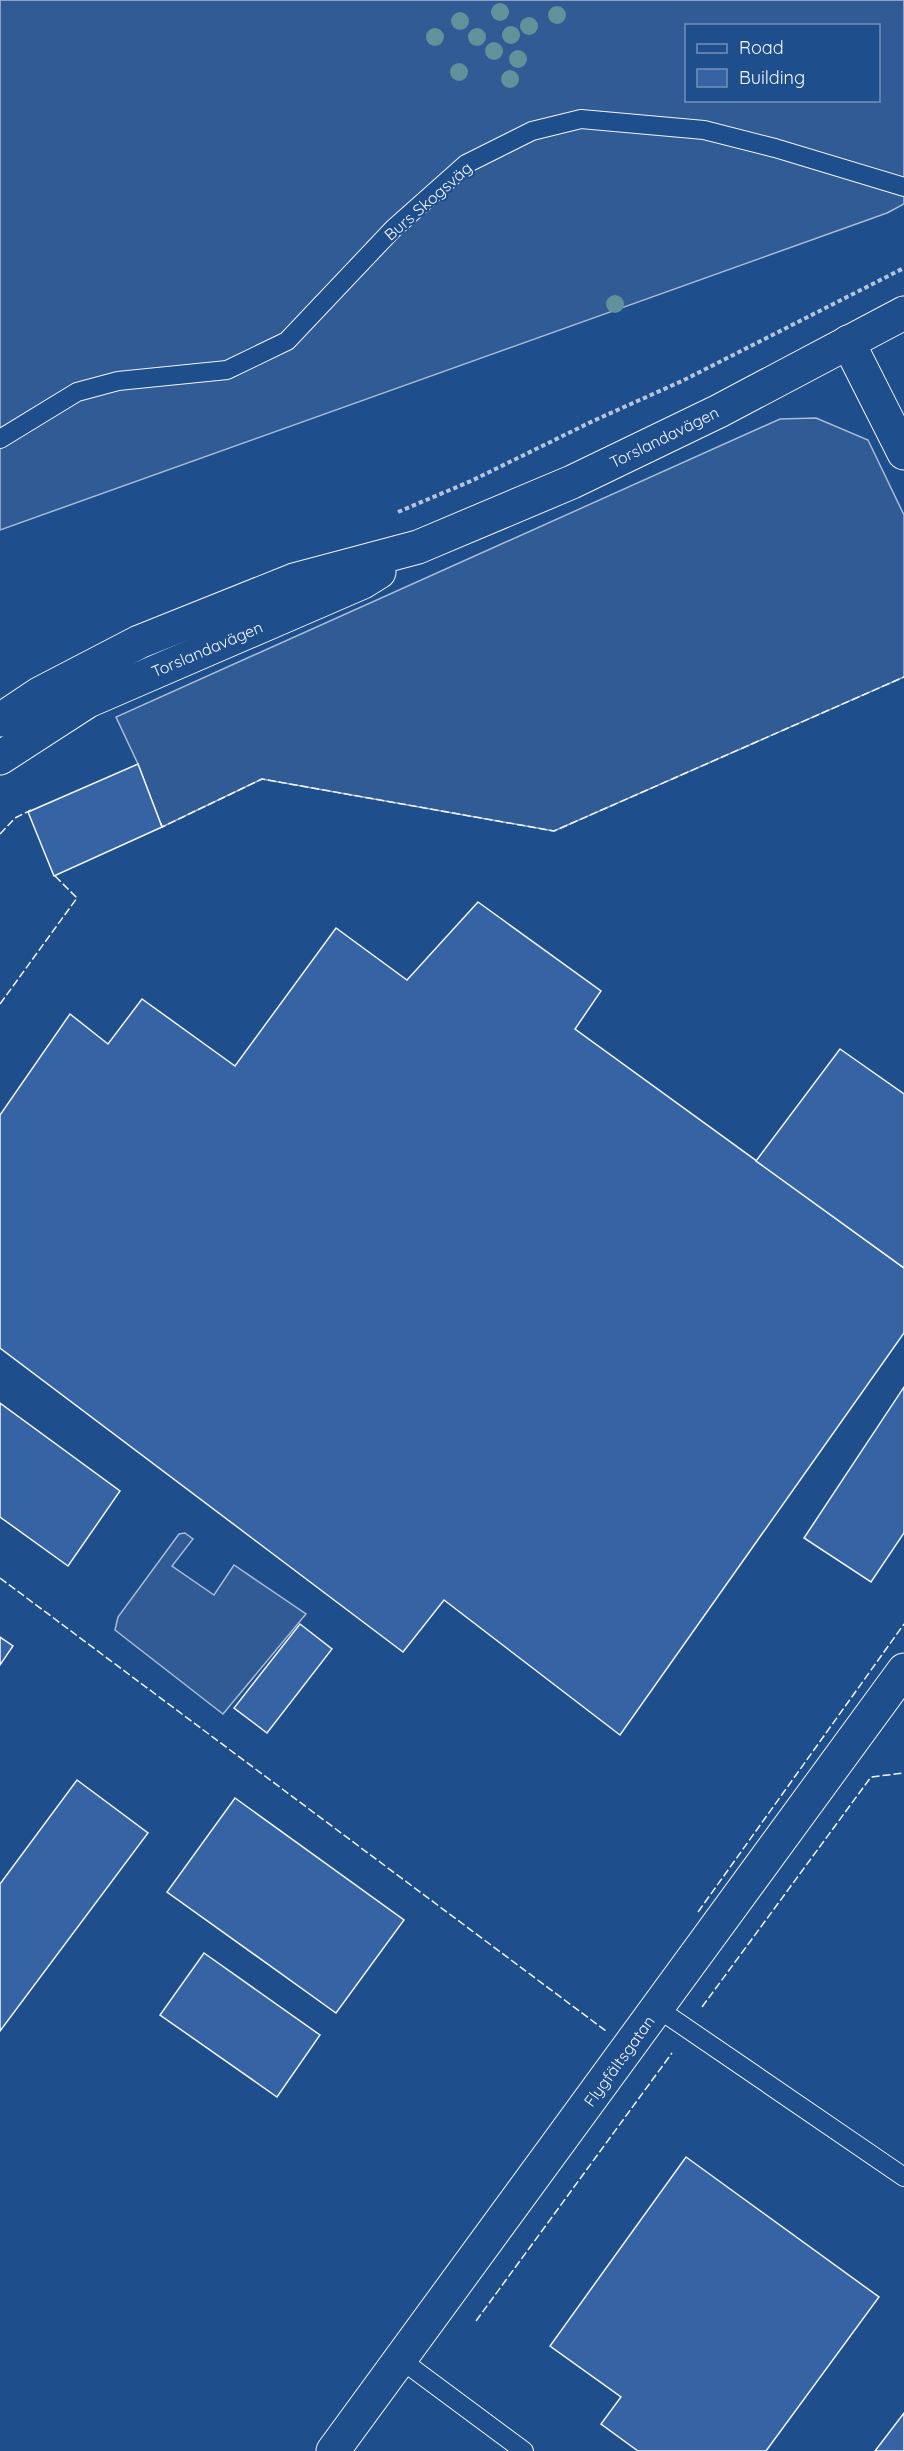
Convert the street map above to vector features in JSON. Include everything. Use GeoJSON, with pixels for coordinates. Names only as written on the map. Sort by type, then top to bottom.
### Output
{"type":"FeatureCollection","features":[{"type":"Feature","properties":{"kind":"street","name":"Torslandavägen"},"geometry":{"type":"LineString","coordinates":[[0,720],[39,694],[139,642],[294,580],[418,547],[572,482],[719,411],[904,313]]}},
{"type":"Feature","properties":{"kind":"street"},"geometry":{"type":"LineString","coordinates":[[848,342],[904,453]]}},
{"type":"Feature","properties":{"kind":"street","name":"Torslandavägen"},"geometry":{"type":"LineString","coordinates":[[0,758],[88,701],[363,582],[418,547]]}},
{"type":"Feature","properties":{"kind":"street","name":"Flygfältsgatan"},"geometry":{"type":"LineString","coordinates":[[333,2451],[904,1670]]}},
{"type":"Feature","properties":{"kind":"lane","name":"Burs Skogsväg"},"geometry":{"type":"LineString","coordinates":[[0,439],[77,392],[118,381],[227,370],[287,341],[394,228],[466,164],[532,131],[581,119],[704,130],[775,148],[904,187]]}},
{"type":"Feature","properties":{"kind":"lane"},"geometry":{"type":"LineString","coordinates":[[657,2008],[904,2177]]}},
{"type":"Feature","properties":{"kind":"lane"},"geometry":{"type":"LineString","coordinates":[[400,2359],[524,2451]]}},
{"type":"Feature","properties":{"kind":"path"},"geometry":{"type":"LineString","coordinates":[[390,515],[471,481],[593,421],[682,381],[904,268]]}},
{"type":"Feature","properties":{"kind":"shaded area"},"geometry":{"type":"Polygon","coordinates":[[[0,0],[904,0],[904,204],[887,213],[0,530],[0,0]]]}},
{"type":"Feature","properties":{"kind":"shaded area"},"geometry":{"type":"Polygon","coordinates":[[[816,418],[868,440],[904,515],[904,677],[554,831],[262,779],[162,827],[138,764],[116,717],[780,419],[816,418]]]}},
{"type":"Feature","properties":{"kind":"shaded area"},"geometry":{"type":"Polygon","coordinates":[[[185,1533],[193,1539],[172,1566],[214,1595],[234,1565],[306,1614],[223,1714],[115,1630],[118,1617],[179,1534],[185,1533]]]}},
{"type":"Feature","properties":{"kind":"building"},"geometry":{"type":"Polygon","coordinates":[[[138,764],[162,827],[54,876],[28,812],[138,764]]]}},
{"type":"Feature","properties":{"kind":"building"},"geometry":{"type":"Polygon","coordinates":[[[478,902],[601,991],[575,1029],[904,1268],[904,1333],[620,1735],[444,1600],[403,1652],[0,1348],[0,1115],[70,1014],[108,1044],[142,999],[235,1066],[336,928],[407,980],[478,902]]]}},
{"type":"Feature","properties":{"kind":"building"},"geometry":{"type":"Polygon","coordinates":[[[840,1049],[904,1094],[904,1268],[756,1161],[840,1049]]]}},
{"type":"Feature","properties":{"kind":"building"},"geometry":{"type":"Polygon","coordinates":[[[904,1387],[904,1533],[871,1582],[804,1538],[904,1387]]]}},
{"type":"Feature","properties":{"kind":"building"},"geometry":{"type":"Polygon","coordinates":[[[0,1403],[120,1491],[68,1566],[0,1517],[0,1403]]]}},
{"type":"Feature","properties":{"kind":"building"},"geometry":{"type":"Polygon","coordinates":[[[300,1624],[332,1649],[267,1733],[234,1708],[300,1624]]]}},
{"type":"Feature","properties":{"kind":"building"},"geometry":{"type":"Polygon","coordinates":[[[0,1637],[13,1646],[0,1665],[0,1637]]]}},
{"type":"Feature","properties":{"kind":"building"},"geometry":{"type":"Polygon","coordinates":[[[77,1780],[148,1833],[0,2031],[0,1884],[77,1780]]]}},
{"type":"Feature","properties":{"kind":"building"},"geometry":{"type":"Polygon","coordinates":[[[235,1798],[404,1920],[336,2013],[167,1892],[235,1798]]]}},
{"type":"Feature","properties":{"kind":"building"},"geometry":{"type":"Polygon","coordinates":[[[204,1953],[320,2035],[277,2097],[160,2015],[204,1953]]]}},
{"type":"Feature","properties":{"kind":"building"},"geometry":{"type":"Polygon","coordinates":[[[686,2157],[879,2297],[766,2451],[638,2451],[601,2424],[621,2397],[550,2346],[686,2157]]]}},
{"type":"Feature","properties":{"kind":"building"},"geometry":{"type":"Polygon","coordinates":[[[904,2413],[904,2451],[875,2451],[904,2413]]]}},
{"type":"Feature","properties":{"kind":"fence"},"geometry":{"type":"LineString","coordinates":[[161,823],[162,827],[262,779],[554,831],[904,677]]}},
{"type":"Feature","properties":{"kind":"fence"},"geometry":{"type":"LineString","coordinates":[[0,834],[15,818],[31,810]]}},
{"type":"Feature","properties":{"kind":"fence"},"geometry":{"type":"LineString","coordinates":[[0,1004],[77,898],[53,874]]}},
{"type":"Feature","properties":{"kind":"fence"},"geometry":{"type":"LineString","coordinates":[[0,1578],[606,2031]]}},
{"type":"Feature","properties":{"kind":"fence"},"geometry":{"type":"LineString","coordinates":[[698,1912],[904,1624]]}},
{"type":"Feature","properties":{"kind":"fence"},"geometry":{"type":"LineString","coordinates":[[702,2007],[871,1777],[904,1773]]}},
{"type":"Feature","properties":{"kind":"fence"},"geometry":{"type":"LineString","coordinates":[[476,2321],[672,2053]]}}]}
